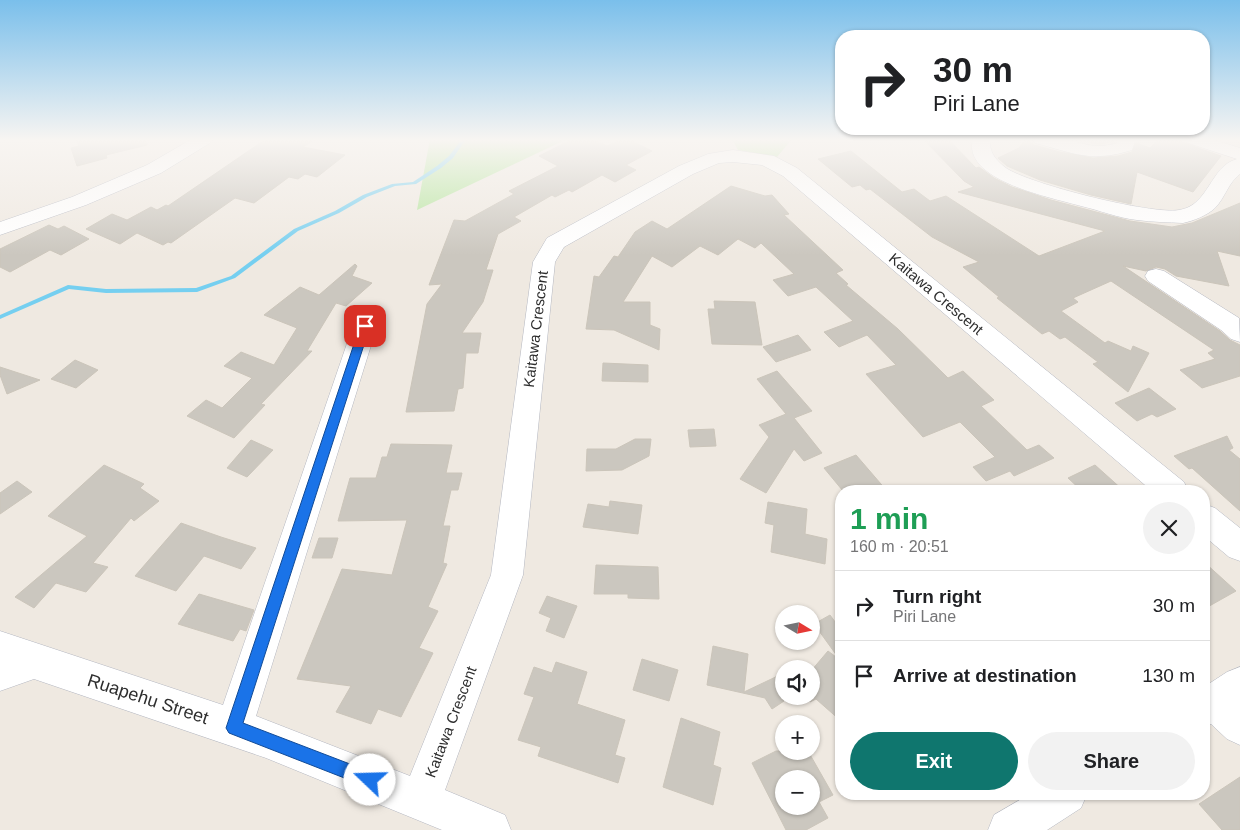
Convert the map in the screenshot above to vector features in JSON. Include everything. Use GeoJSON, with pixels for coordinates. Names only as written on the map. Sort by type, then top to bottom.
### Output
{"type":"FeatureCollection","features":[{"type":"Feature","properties":{"kind":"street"},"geometry":{"type":"LineString","coordinates":[[0,229],[79,201],[134,178]]}},
{"type":"Feature","properties":{"kind":"street","name":"Kaitawa Crescent"},"geometry":{"type":"LineString","coordinates":[[421,800],[507,575],[544,262],[556,243],[672,178]]}},
{"type":"Feature","properties":{"kind":"street","name":"Kaitawa Crescent"},"geometry":{"type":"LineString","coordinates":[[797,178],[1166,485]]}},
{"type":"Feature","properties":{"kind":"street"},"geometry":{"type":"LineString","coordinates":[[1011,178],[1024,184],[1136,214],[1183,217],[1207,205],[1224,178]]}},
{"type":"Feature","properties":{"kind":"street"},"geometry":{"type":"LineString","coordinates":[[1156,276],[1230,324],[1240,333]]}},
{"type":"Feature","properties":{"kind":"street"},"geometry":{"type":"LineString","coordinates":[[234,728],[365,326]]}},
{"type":"Feature","properties":{"kind":"street"},"geometry":{"type":"LineString","coordinates":[[1210,522],[1240,547]]}},
{"type":"Feature","properties":{"kind":"street","name":"Ruapehu Street"},"geometry":{"type":"LineString","coordinates":[[11,661],[234,728],[421,800],[490,830]]}},
{"type":"Feature","properties":{"kind":"street"},"geometry":{"type":"LineString","coordinates":[[1009,830],[1057,800]]}},
{"type":"Feature","properties":{"kind":"green space"},"geometry":{"type":"Polygon","coordinates":[[[423,178],[485,178],[417,210],[423,178]]]}},
{"type":"Feature","properties":{"kind":"building"},"geometry":{"type":"Polygon","coordinates":[[[209,178],[288,178],[254,203],[235,198],[171,243],[168,242],[163,245],[137,233],[120,244],[86,229],[112,214],[127,220],[151,207],[157,210],[166,205],[168,206],[209,178]]]}},
{"type":"Feature","properties":{"kind":"building"},"geometry":{"type":"Polygon","coordinates":[[[535,178],[597,178],[572,192],[569,190],[555,197],[552,195],[514,217],[521,221],[498,234],[486,270],[493,270],[483,302],[462,333],[481,333],[478,353],[466,353],[463,388],[458,389],[454,411],[406,412],[427,304],[442,284],[429,285],[454,220],[465,221],[514,194],[509,191],[535,178]]]}},
{"type":"Feature","properties":{"kind":"building"},"geometry":{"type":"Polygon","coordinates":[[[607,178],[622,178],[615,182],[607,178]]]}},
{"type":"Feature","properties":{"kind":"building"},"geometry":{"type":"Polygon","coordinates":[[[841,178],[884,178],[902,192],[914,189],[930,201],[946,196],[1039,256],[1105,231],[958,192],[974,187],[961,178],[994,178],[1012,187],[1051,200],[1130,221],[1172,227],[1192,223],[1240,203],[1240,256],[1217,251],[1229,286],[1176,276],[1165,269],[1156,267],[1146,271],[1123,266],[1240,345],[1240,376],[1202,388],[1180,370],[1215,359],[1208,353],[1214,350],[1111,281],[1073,298],[1078,302],[1061,311],[1105,343],[1108,341],[1131,351],[1133,346],[1149,353],[1128,392],[1093,364],[1098,362],[1065,337],[1060,339],[1049,331],[1042,334],[997,298],[999,297],[963,267],[979,262],[932,237],[870,189],[866,190],[860,185],[852,187],[841,178]]]}},
{"type":"Feature","properties":{"kind":"building"},"geometry":{"type":"Polygon","coordinates":[[[1035,178],[1136,178],[1131,204],[1035,178]]]}},
{"type":"Feature","properties":{"kind":"building"},"geometry":{"type":"Polygon","coordinates":[[[1153,178],[1204,178],[1193,192],[1153,178]]]}},
{"type":"Feature","properties":{"kind":"building"},"geometry":{"type":"Polygon","coordinates":[[[731,186],[765,196],[772,195],[789,214],[784,215],[843,270],[836,273],[848,284],[846,285],[898,329],[948,378],[963,371],[994,400],[981,406],[1027,450],[1039,445],[1054,458],[1014,476],[1010,471],[986,481],[973,467],[995,457],[960,422],[923,437],[866,374],[896,365],[867,335],[839,347],[824,332],[853,321],[816,287],[788,296],[773,280],[794,274],[761,243],[755,248],[738,239],[718,255],[700,246],[672,267],[652,256],[623,302],[650,302],[650,325],[660,329],[659,350],[614,330],[586,329],[594,276],[599,277],[614,256],[618,257],[635,232],[652,221],[667,229],[731,186]]]}},
{"type":"Feature","properties":{"kind":"building"},"geometry":{"type":"Polygon","coordinates":[[[49,225],[58,229],[64,226],[89,239],[61,255],[50,250],[10,272],[0,267],[0,249],[49,225]]]}},
{"type":"Feature","properties":{"kind":"building"},"geometry":{"type":"Polygon","coordinates":[[[355,264],[357,266],[352,276],[372,283],[346,306],[336,303],[307,351],[312,351],[261,404],[265,405],[234,438],[187,416],[206,400],[222,408],[252,378],[224,366],[241,352],[274,365],[297,328],[264,315],[300,287],[319,295],[355,264]]]}},
{"type":"Feature","properties":{"kind":"building"},"geometry":{"type":"Polygon","coordinates":[[[714,301],[755,302],[762,345],[712,344],[708,309],[715,309],[714,301]]]}},
{"type":"Feature","properties":{"kind":"building"},"geometry":{"type":"Polygon","coordinates":[[[798,335],[811,350],[776,362],[763,347],[798,335]]]}},
{"type":"Feature","properties":{"kind":"building"},"geometry":{"type":"Polygon","coordinates":[[[75,360],[98,370],[76,388],[51,379],[75,360]]]}},
{"type":"Feature","properties":{"kind":"building"},"geometry":{"type":"Polygon","coordinates":[[[603,363],[648,365],[648,382],[602,381],[603,363]]]}},
{"type":"Feature","properties":{"kind":"building"},"geometry":{"type":"Polygon","coordinates":[[[0,367],[40,380],[7,394],[0,375],[0,367]]]}},
{"type":"Feature","properties":{"kind":"building"},"geometry":{"type":"Polygon","coordinates":[[[777,371],[812,411],[794,418],[822,453],[804,461],[794,449],[766,493],[740,479],[769,437],[759,425],[786,414],[757,379],[777,371]]]}},
{"type":"Feature","properties":{"kind":"building"},"geometry":{"type":"Polygon","coordinates":[[[1149,388],[1176,409],[1157,417],[1152,414],[1137,421],[1115,403],[1149,388]]]}},
{"type":"Feature","properties":{"kind":"building"},"geometry":{"type":"Polygon","coordinates":[[[714,429],[716,446],[690,447],[688,430],[714,429]]]}},
{"type":"Feature","properties":{"kind":"building"},"geometry":{"type":"Polygon","coordinates":[[[1227,436],[1233,448],[1229,450],[1240,459],[1240,511],[1192,468],[1189,469],[1174,456],[1227,436]]]}},
{"type":"Feature","properties":{"kind":"building"},"geometry":{"type":"Polygon","coordinates":[[[635,439],[651,439],[649,456],[622,470],[586,471],[587,449],[616,449],[635,439]]]}},
{"type":"Feature","properties":{"kind":"building"},"geometry":{"type":"Polygon","coordinates":[[[251,440],[273,450],[247,477],[227,468],[251,440]]]}},
{"type":"Feature","properties":{"kind":"building"},"geometry":{"type":"Polygon","coordinates":[[[391,444],[452,445],[446,473],[462,473],[458,490],[451,490],[443,526],[450,526],[443,563],[447,564],[428,607],[438,611],[419,648],[433,653],[401,717],[378,709],[371,724],[336,712],[351,686],[297,679],[342,569],[392,575],[407,520],[338,521],[350,478],[376,478],[382,457],[387,457],[391,444]]]}},
{"type":"Feature","properties":{"kind":"building"},"geometry":{"type":"Polygon","coordinates":[[[856,455],[882,485],[838,485],[824,468],[856,455]]]}},
{"type":"Feature","properties":{"kind":"building"},"geometry":{"type":"Polygon","coordinates":[[[104,465],[144,484],[140,488],[159,501],[134,521],[131,518],[93,563],[108,567],[86,592],[56,583],[34,608],[15,597],[87,536],[48,516],[104,465]]]}},
{"type":"Feature","properties":{"kind":"building"},"geometry":{"type":"Polygon","coordinates":[[[1095,465],[1117,485],[1076,485],[1068,478],[1095,465]]]}},
{"type":"Feature","properties":{"kind":"building"},"geometry":{"type":"Polygon","coordinates":[[[17,481],[32,492],[0,514],[0,493],[17,481]]]}},
{"type":"Feature","properties":{"kind":"building"},"geometry":{"type":"Polygon","coordinates":[[[610,501],[642,505],[638,534],[583,527],[588,504],[609,507],[610,501]]]}},
{"type":"Feature","properties":{"kind":"building"},"geometry":{"type":"Polygon","coordinates":[[[768,502],[807,509],[805,534],[827,539],[825,564],[771,552],[774,525],[765,523],[768,502]]]}},
{"type":"Feature","properties":{"kind":"building"},"geometry":{"type":"Polygon","coordinates":[[[181,523],[256,548],[241,569],[204,556],[176,591],[135,576],[181,523]]]}},
{"type":"Feature","properties":{"kind":"building"},"geometry":{"type":"Polygon","coordinates":[[[319,538],[338,538],[332,558],[312,558],[319,538]]]}},
{"type":"Feature","properties":{"kind":"building"},"geometry":{"type":"Polygon","coordinates":[[[596,565],[658,567],[659,599],[628,598],[628,594],[594,594],[596,565]]]}},
{"type":"Feature","properties":{"kind":"building"},"geometry":{"type":"Polygon","coordinates":[[[1210,567],[1236,591],[1210,606],[1210,567]]]}},
{"type":"Feature","properties":{"kind":"building"},"geometry":{"type":"Polygon","coordinates":[[[199,594],[254,610],[246,631],[240,629],[233,641],[178,624],[199,594]]]}},
{"type":"Feature","properties":{"kind":"building"},"geometry":{"type":"Polygon","coordinates":[[[547,596],[577,606],[564,638],[546,631],[551,618],[539,613],[547,596]]]}},
{"type":"Feature","properties":{"kind":"building"},"geometry":{"type":"Polygon","coordinates":[[[830,615],[835,622],[835,653],[820,632],[820,621],[830,615]]]}},
{"type":"Feature","properties":{"kind":"building"},"geometry":{"type":"Polygon","coordinates":[[[713,646],[748,654],[744,692],[775,677],[775,705],[778,705],[772,709],[765,698],[707,685],[713,646]]]}},
{"type":"Feature","properties":{"kind":"building"},"geometry":{"type":"Polygon","coordinates":[[[828,651],[835,656],[835,716],[820,703],[820,660],[828,651]]]}},
{"type":"Feature","properties":{"kind":"building"},"geometry":{"type":"Polygon","coordinates":[[[642,659],[678,670],[669,701],[633,690],[642,659]]]}},
{"type":"Feature","properties":{"kind":"building"},"geometry":{"type":"Polygon","coordinates":[[[556,662],[587,672],[577,704],[625,720],[615,755],[625,758],[618,783],[538,756],[541,747],[518,740],[534,697],[524,694],[534,667],[552,673],[556,662]]]}},
{"type":"Feature","properties":{"kind":"building"},"geometry":{"type":"Polygon","coordinates":[[[681,718],[720,732],[713,765],[721,768],[713,805],[663,787],[681,718]]]}},
{"type":"Feature","properties":{"kind":"building"},"geometry":{"type":"Polygon","coordinates":[[[775,752],[775,760],[813,760],[819,770],[775,770],[775,808],[752,763],[775,752]]]}},
{"type":"Feature","properties":{"kind":"building"},"geometry":{"type":"Polygon","coordinates":[[[820,772],[833,795],[820,802],[820,772]]]}},
{"type":"Feature","properties":{"kind":"building"},"geometry":{"type":"Polygon","coordinates":[[[1240,777],[1240,830],[1222,830],[1199,804],[1205,800],[1210,800],[1210,797],[1240,777]]]}},
{"type":"Feature","properties":{"kind":"building"},"geometry":{"type":"Polygon","coordinates":[[[820,804],[828,818],[806,830],[786,830],[778,815],[820,815],[820,804]]]}},
{"type":"Feature","properties":{"kind":"waterway"},"geometry":{"type":"LineString","coordinates":[[0,317],[68,287],[106,291],[197,290],[233,277],[296,230],[337,212],[365,196],[394,185],[414,183],[422,178]]}},
{"type":"Feature","properties":{"kind":"route"},"geometry":{"type":"LineString","coordinates":[[365,326],[234,728],[370,780]]}}]}
